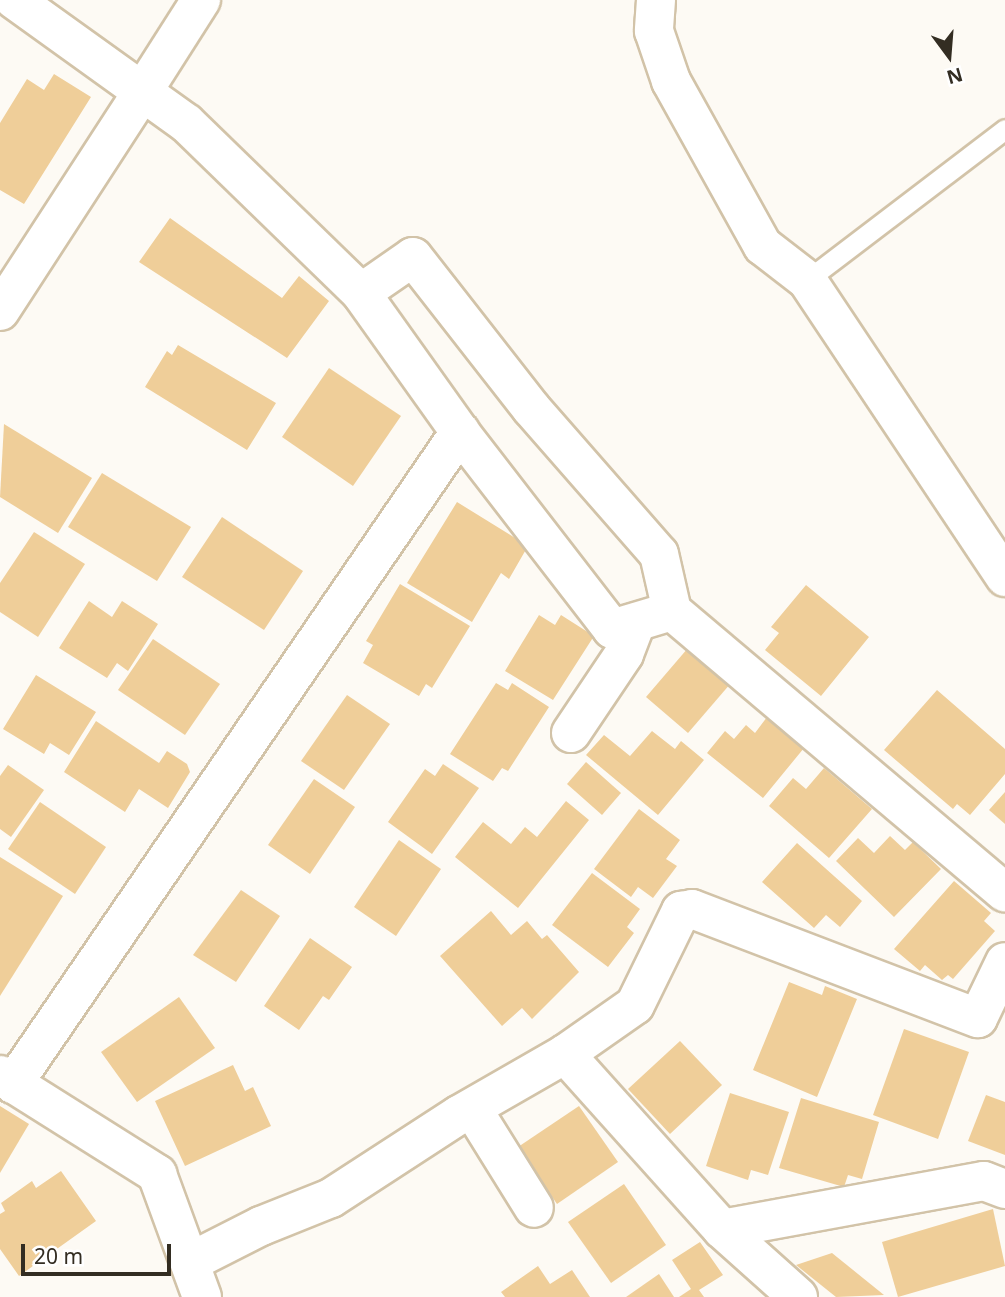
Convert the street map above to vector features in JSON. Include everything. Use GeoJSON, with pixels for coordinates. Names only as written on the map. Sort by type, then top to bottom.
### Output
{"type":"FeatureCollection","features":[{"type":"Feature","properties":{"kind":"street"},"geometry":{"type":"LineString","coordinates":[[15,0],[186,123],[361,293],[460,432],[612,629],[654,616]]}},
{"type":"Feature","properties":{"kind":"street"},"geometry":{"type":"LineString","coordinates":[[0,312],[201,0]]}},
{"type":"Feature","properties":{"kind":"street"},"geometry":{"type":"LineString","coordinates":[[656,0],[654,30],[671,81],[764,246],[807,280],[1005,577]]}},
{"type":"Feature","properties":{"kind":"street"},"geometry":{"type":"LineString","coordinates":[[361,293],[413,257],[531,408],[659,554],[654,616],[624,654],[571,733]]}},
{"type":"Feature","properties":{"kind":"street"},"geometry":{"type":"LineString","coordinates":[[202,1297],[157,1174],[6,1080],[460,432]]}},
{"type":"Feature","properties":{"kind":"street"},"geometry":{"type":"LineString","coordinates":[[654,616],[1005,892]]}},
{"type":"Feature","properties":{"kind":"street"},"geometry":{"type":"LineString","coordinates":[[190,1262],[261,1226],[331,1198],[565,1054],[635,1005],[681,911],[692,909],[978,1018],[1005,962]]}},
{"type":"Feature","properties":{"kind":"street"},"geometry":{"type":"LineString","coordinates":[[565,1054],[722,1229],[798,1297]]}},
{"type":"Feature","properties":{"kind":"street"},"geometry":{"type":"LineString","coordinates":[[473,1110],[534,1208]]}},
{"type":"Feature","properties":{"kind":"street"},"geometry":{"type":"LineString","coordinates":[[722,1229],[984,1181],[1005,1189]]}},
{"type":"Feature","properties":{"kind":"lane"},"geometry":{"type":"LineString","coordinates":[[807,280],[1005,129]]}},
{"type":"Feature","properties":{"kind":"building"},"geometry":{"type":"Polygon","coordinates":[[[54,74],[91,97],[24,204],[0,190],[0,123],[27,79],[44,90],[54,74]]]}},
{"type":"Feature","properties":{"kind":"building"},"geometry":{"type":"Polygon","coordinates":[[[170,218],[282,298],[299,276],[329,301],[287,358],[139,262],[170,218]]]}},
{"type":"Feature","properties":{"kind":"building"},"geometry":{"type":"Polygon","coordinates":[[[178,345],[276,403],[247,450],[145,387],[167,351],[172,355],[178,345]]]}},
{"type":"Feature","properties":{"kind":"building"},"geometry":{"type":"Polygon","coordinates":[[[329,368],[401,416],[353,486],[282,437],[329,368]]]}},
{"type":"Feature","properties":{"kind":"building"},"geometry":{"type":"Polygon","coordinates":[[[4,424],[92,478],[58,533],[0,497],[4,424]]]}},
{"type":"Feature","properties":{"kind":"building"},"geometry":{"type":"Polygon","coordinates":[[[102,473],[191,527],[157,581],[68,527],[102,473]]]}},
{"type":"Feature","properties":{"kind":"building"},"geometry":{"type":"Polygon","coordinates":[[[457,502],[528,546],[509,579],[501,573],[472,622],[407,583],[457,502]]]}},
{"type":"Feature","properties":{"kind":"building"},"geometry":{"type":"Polygon","coordinates":[[[222,517],[303,571],[264,630],[182,577],[222,517]]]}},
{"type":"Feature","properties":{"kind":"building"},"geometry":{"type":"Polygon","coordinates":[[[34,532],[85,564],[38,637],[0,612],[0,583],[34,532]]]}},
{"type":"Feature","properties":{"kind":"building"},"geometry":{"type":"Polygon","coordinates":[[[400,584],[470,626],[432,688],[426,684],[419,696],[363,663],[373,645],[366,641],[400,584]]]}},
{"type":"Feature","properties":{"kind":"building"},"geometry":{"type":"Polygon","coordinates":[[[806,585],[869,637],[821,696],[765,650],[779,633],[771,627],[806,585]]]}},
{"type":"Feature","properties":{"kind":"building"},"geometry":{"type":"Polygon","coordinates":[[[89,601],[112,617],[122,601],[158,624],[128,671],[117,663],[107,678],[59,648],[89,601]]]}},
{"type":"Feature","properties":{"kind":"building"},"geometry":{"type":"Polygon","coordinates":[[[539,615],[555,625],[561,615],[594,636],[553,700],[505,671],[539,615]]]}},
{"type":"Feature","properties":{"kind":"building"},"geometry":{"type":"Polygon","coordinates":[[[153,639],[220,684],[185,735],[118,690],[153,639]]]}},
{"type":"Feature","properties":{"kind":"building"},"geometry":{"type":"Polygon","coordinates":[[[688,648],[731,683],[688,733],[646,697],[688,648]]]}},
{"type":"Feature","properties":{"kind":"building"},"geometry":{"type":"Polygon","coordinates":[[[36,675],[96,712],[69,755],[50,743],[44,754],[3,729],[36,675]]]}},
{"type":"Feature","properties":{"kind":"building"},"geometry":{"type":"Polygon","coordinates":[[[496,683],[508,690],[512,683],[549,707],[508,771],[502,768],[493,781],[450,754],[496,683]]]}},
{"type":"Feature","properties":{"kind":"building"},"geometry":{"type":"Polygon","coordinates":[[[937,690],[1005,749],[1005,774],[970,815],[957,804],[953,809],[884,750],[937,690]]]}},
{"type":"Feature","properties":{"kind":"building"},"geometry":{"type":"Polygon","coordinates":[[[347,695],[390,724],[344,790],[301,761],[347,695]]]}},
{"type":"Feature","properties":{"kind":"building"},"geometry":{"type":"Polygon","coordinates":[[[767,717],[804,748],[763,798],[707,753],[725,731],[734,739],[746,725],[755,733],[767,717]]]}},
{"type":"Feature","properties":{"kind":"building"},"geometry":{"type":"Polygon","coordinates":[[[96,721],[159,763],[167,751],[187,764],[190,772],[168,808],[139,789],[125,812],[64,772],[96,721]]]}},
{"type":"Feature","properties":{"kind":"building"},"geometry":{"type":"Polygon","coordinates":[[[652,731],[675,749],[681,741],[704,760],[658,815],[586,755],[604,735],[630,756],[652,731]]]}},
{"type":"Feature","properties":{"kind":"building"},"geometry":{"type":"Polygon","coordinates":[[[586,762],[621,793],[602,815],[567,784],[586,762]]]}},
{"type":"Feature","properties":{"kind":"building"},"geometry":{"type":"Polygon","coordinates":[[[443,764],[479,788],[432,854],[388,822],[425,769],[435,776],[443,764]]]}},
{"type":"Feature","properties":{"kind":"building"},"geometry":{"type":"Polygon","coordinates":[[[8,765],[44,790],[11,837],[0,829],[0,776],[8,765]]]}},
{"type":"Feature","properties":{"kind":"building"},"geometry":{"type":"Polygon","coordinates":[[[824,768],[872,809],[829,858],[769,806],[793,778],[806,789],[824,768]]]}},
{"type":"Feature","properties":{"kind":"building"},"geometry":{"type":"Polygon","coordinates":[[[314,779],[355,807],[310,874],[268,845],[314,779]]]}},
{"type":"Feature","properties":{"kind":"building"},"geometry":{"type":"Polygon","coordinates":[[[1005,792],[1005,824],[989,810],[1005,792]]]}},
{"type":"Feature","properties":{"kind":"building"},"geometry":{"type":"Polygon","coordinates":[[[566,801],[589,820],[518,908],[455,857],[483,822],[511,844],[525,827],[537,837],[566,801]]]}},
{"type":"Feature","properties":{"kind":"building"},"geometry":{"type":"Polygon","coordinates":[[[40,802],[106,847],[75,894],[8,849],[40,802]]]}},
{"type":"Feature","properties":{"kind":"building"},"geometry":{"type":"Polygon","coordinates":[[[639,809],[680,840],[666,859],[677,866],[653,898],[638,887],[631,897],[594,869],[639,809]]]}},
{"type":"Feature","properties":{"kind":"building"},"geometry":{"type":"Polygon","coordinates":[[[890,836],[905,850],[913,842],[941,869],[894,917],[836,861],[858,838],[874,853],[890,836]]]}},
{"type":"Feature","properties":{"kind":"building"},"geometry":{"type":"Polygon","coordinates":[[[399,840],[441,869],[396,936],[354,907],[399,840]]]}},
{"type":"Feature","properties":{"kind":"building"},"geometry":{"type":"Polygon","coordinates":[[[797,843],[862,901],[840,927],[826,915],[814,928],[762,882],[797,843]]]}},
{"type":"Feature","properties":{"kind":"building"},"geometry":{"type":"Polygon","coordinates":[[[0,857],[63,896],[0,996],[0,857]]]}},
{"type":"Feature","properties":{"kind":"building"},"geometry":{"type":"Polygon","coordinates":[[[592,873],[640,909],[627,927],[634,933],[608,967],[552,925],[592,873]]]}},
{"type":"Feature","properties":{"kind":"building"},"geometry":{"type":"Polygon","coordinates":[[[954,881],[991,913],[984,921],[995,931],[953,979],[948,975],[942,980],[925,965],[920,971],[894,949],[954,881]]]}},
{"type":"Feature","properties":{"kind":"building"},"geometry":{"type":"Polygon","coordinates":[[[241,890],[280,916],[236,982],[193,955],[241,890]]]}},
{"type":"Feature","properties":{"kind":"building"},"geometry":{"type":"Polygon","coordinates":[[[491,911],[511,935],[527,921],[542,939],[547,935],[579,972],[532,1019],[522,1008],[502,1026],[440,956],[491,911]]]}},
{"type":"Feature","properties":{"kind":"building"},"geometry":{"type":"Polygon","coordinates":[[[310,938],[352,967],[329,1000],[323,996],[299,1030],[264,1006],[310,938]]]}},
{"type":"Feature","properties":{"kind":"building"},"geometry":{"type":"Polygon","coordinates":[[[789,982],[822,995],[825,986],[857,999],[817,1097],[753,1070],[789,982]]]}},
{"type":"Feature","properties":{"kind":"building"},"geometry":{"type":"Polygon","coordinates":[[[179,997],[215,1048],[137,1102],[101,1052],[179,997]]]}},
{"type":"Feature","properties":{"kind":"building"},"geometry":{"type":"Polygon","coordinates":[[[904,1029],[969,1052],[938,1139],[873,1115],[904,1029]]]}},
{"type":"Feature","properties":{"kind":"building"},"geometry":{"type":"Polygon","coordinates":[[[680,1041],[722,1085],[670,1134],[628,1089],[680,1041]]]}},
{"type":"Feature","properties":{"kind":"building"},"geometry":{"type":"Polygon","coordinates":[[[233,1065],[245,1091],[253,1087],[271,1126],[185,1166],[155,1101],[233,1065]]]}},
{"type":"Feature","properties":{"kind":"building"},"geometry":{"type":"Polygon","coordinates":[[[730,1093],[789,1112],[768,1175],[751,1170],[748,1180],[706,1166],[730,1093]]]}},
{"type":"Feature","properties":{"kind":"building"},"geometry":{"type":"Polygon","coordinates":[[[986,1095],[1005,1102],[1005,1155],[968,1141],[986,1095]]]}},
{"type":"Feature","properties":{"kind":"building"},"geometry":{"type":"Polygon","coordinates":[[[801,1098],[879,1122],[862,1179],[848,1175],[844,1187],[779,1168],[801,1098]]]}},
{"type":"Feature","properties":{"kind":"building"},"geometry":{"type":"Polygon","coordinates":[[[0,1106],[29,1124],[0,1173],[0,1106]]]}},
{"type":"Feature","properties":{"kind":"building"},"geometry":{"type":"Polygon","coordinates":[[[579,1106],[618,1162],[557,1204],[518,1147],[579,1106]]]}},
{"type":"Feature","properties":{"kind":"building"},"geometry":{"type":"Polygon","coordinates":[[[61,1171],[96,1221],[19,1276],[0,1249],[0,1214],[5,1211],[1,1203],[32,1181],[36,1188],[61,1171]]]}},
{"type":"Feature","properties":{"kind":"building"},"geometry":{"type":"Polygon","coordinates":[[[624,1184],[666,1245],[611,1283],[568,1222],[624,1184]]]}},
{"type":"Feature","properties":{"kind":"building"},"geometry":{"type":"Polygon","coordinates":[[[993,1209],[1005,1266],[898,1297],[882,1242],[993,1209]]]}},
{"type":"Feature","properties":{"kind":"building"},"geometry":{"type":"Polygon","coordinates":[[[700,1242],[723,1275],[699,1290],[704,1297],[679,1297],[691,1289],[672,1260],[700,1242]]]}},
{"type":"Feature","properties":{"kind":"building"},"geometry":{"type":"Polygon","coordinates":[[[832,1253],[884,1295],[836,1297],[796,1265],[832,1253]]]}},
{"type":"Feature","properties":{"kind":"building"},"geometry":{"type":"Polygon","coordinates":[[[538,1266],[550,1284],[572,1270],[590,1297],[505,1297],[501,1292],[538,1266]]]}},
{"type":"Feature","properties":{"kind":"building"},"geometry":{"type":"Polygon","coordinates":[[[659,1274],[674,1297],[626,1297],[659,1274]]]}}]}
